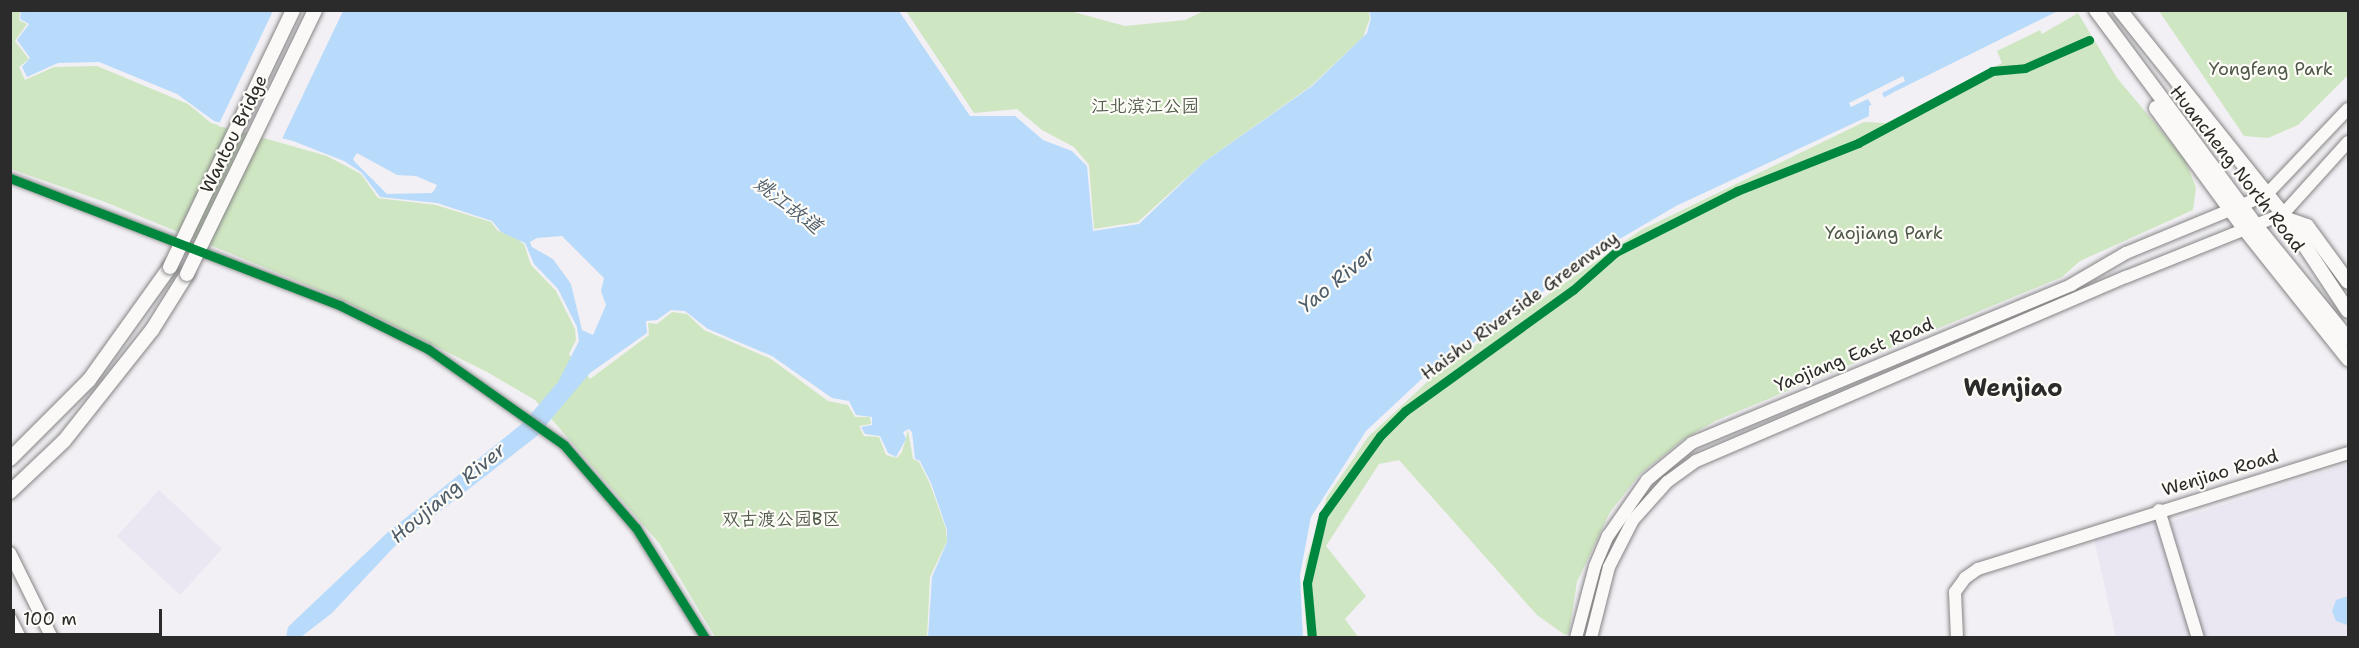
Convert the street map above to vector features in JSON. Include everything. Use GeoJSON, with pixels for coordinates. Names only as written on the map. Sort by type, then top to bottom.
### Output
{"type":"FeatureCollection","features":[{"type":"Feature","properties":{"kind":"main road","name":"Wantou Bridge"},"geometry":{"type":"LineString","coordinates":[[10,459],[89,380],[170,267],[293,10]]}},
{"type":"Feature","properties":{"kind":"main road","name":"Wantou Bridge"},"geometry":{"type":"LineString","coordinates":[[10,492],[64,441],[152,330],[187,274],[315,10]]}},
{"type":"Feature","properties":{"kind":"main road","name":"Huancheng North Road"},"geometry":{"type":"LineString","coordinates":[[2120,10],[2285,216],[2349,311]]}},
{"type":"Feature","properties":{"kind":"main road","name":"Huancheng North Road"},"geometry":{"type":"LineString","coordinates":[[2098,15],[2251,229],[2349,339]]}},
{"type":"Feature","properties":{"kind":"main road","name":"Yaojiang East Road"},"geometry":{"type":"LineString","coordinates":[[1576,638],[1595,566],[1608,536],[1647,480],[1692,443],[2072,285],[2126,253],[2237,209],[2266,195],[2349,108]]}},
{"type":"Feature","properties":{"kind":"main road"},"geometry":{"type":"LineString","coordinates":[[2349,142],[2285,216],[2307,226],[2349,282]]}},
{"type":"Feature","properties":{"kind":"main road","name":"Yaojiang East Road"},"geometry":{"type":"LineString","coordinates":[[1591,638],[1609,567],[1634,520],[1667,482],[1696,461],[2126,277],[2285,216]]}},
{"type":"Feature","properties":{"kind":"main road"},"geometry":{"type":"LineString","coordinates":[[2251,229],[2349,359]]}},
{"type":"Feature","properties":{"kind":"main road","name":"Wenjiao Road"},"geometry":{"type":"LineString","coordinates":[[2198,638],[2160,510],[2349,453]]}},
{"type":"Feature","properties":{"kind":"main road"},"geometry":{"type":"LineString","coordinates":[[1957,638],[1955,592],[1965,578],[1978,569],[2160,510]]}},
{"type":"Feature","properties":{"kind":"main road"},"geometry":{"type":"LineString","coordinates":[[10,553],[52,638]]}},
{"type":"Feature","properties":{"kind":"main road"},"geometry":{"type":"LineString","coordinates":[[10,618],[20,638]]}},
{"type":"Feature","properties":{"kind":"street"},"geometry":{"type":"LineString","coordinates":[[10,178],[341,306],[428,349],[557,440],[636,528],[705,638]]}},
{"type":"Feature","properties":{"kind":"shaded area"},"geometry":{"type":"Polygon","coordinates":[[[2348,464],[2348,637],[2202,637],[2170,522],[2348,464]]]}},
{"type":"Feature","properties":{"kind":"shaded area"},"geometry":{"type":"Polygon","coordinates":[[[159,490],[222,549],[180,595],[117,536],[159,490]]]}},
{"type":"Feature","properties":{"kind":"shaded area"},"geometry":{"type":"Polygon","coordinates":[[[2154,517],[2192,637],[2116,637],[2094,539],[2154,517]]]}},
{"type":"Feature","properties":{"kind":"green space","name":"江北滨江公园"},"geometry":{"type":"Polygon","coordinates":[[[1206,10],[1368,10],[1370,18],[1363,37],[1311,86],[1204,162],[1138,222],[1094,229],[1089,165],[1074,147],[1042,130],[1017,109],[974,113],[906,11],[1070,11],[1125,26],[1185,20],[1206,10]]]}},
{"type":"Feature","properties":{"kind":"green space","name":"双古渡公园B区"},"geometry":{"type":"Polygon","coordinates":[[[11,11],[20,11],[19,20],[27,24],[15,41],[29,59],[19,67],[25,80],[54,67],[97,66],[188,104],[211,123],[327,156],[361,174],[378,198],[436,205],[491,222],[498,231],[510,234],[524,244],[531,265],[556,291],[575,329],[576,340],[569,354],[590,379],[649,335],[648,323],[657,324],[672,312],[687,314],[704,330],[771,359],[828,401],[848,405],[855,417],[870,417],[871,424],[859,426],[864,436],[879,437],[886,455],[897,458],[902,452],[908,430],[913,459],[919,462],[930,484],[946,529],[947,541],[930,577],[927,637],[715,637],[659,543],[535,400],[487,372],[339,298],[105,202],[11,169],[11,11]]]}},
{"type":"Feature","properties":{"kind":"green space","name":"Yongfeng Park"},"geometry":{"type":"Polygon","coordinates":[[[2159,11],[2348,11],[2348,75],[2298,125],[2268,138],[2244,136],[2159,11]]]}},
{"type":"Feature","properties":{"kind":"green space","name":"Yaojiang Park"},"geometry":{"type":"Polygon","coordinates":[[[2078,13],[2117,78],[2185,159],[2196,188],[2193,210],[2080,261],[2062,277],[1715,421],[1684,439],[1640,474],[1610,512],[1577,582],[1569,633],[1565,635],[1537,615],[1399,460],[1379,464],[1326,546],[1366,596],[1345,619],[1358,637],[1307,637],[1303,589],[1306,561],[1327,497],[1368,437],[1440,370],[1641,230],[1864,122],[1886,123],[2002,63],[1997,51],[2040,30],[2042,34],[2078,13]]]}},
{"type":"Feature","properties":{"kind":"water"},"geometry":{"type":"Polygon","coordinates":[[[21,10],[899,11],[970,116],[1015,116],[1043,140],[1072,151],[1087,166],[1093,231],[1139,224],[1204,162],[1312,86],[1367,33],[1371,18],[1369,11],[2058,11],[1894,92],[1869,106],[1869,116],[1676,206],[1594,254],[1446,363],[1442,360],[1366,431],[1311,517],[1300,575],[1303,638],[928,637],[932,577],[947,542],[947,530],[931,483],[920,461],[915,459],[912,432],[909,429],[903,432],[906,439],[896,457],[888,453],[880,436],[865,434],[861,427],[872,425],[872,417],[856,415],[849,401],[832,398],[772,356],[708,329],[685,311],[671,310],[657,320],[646,321],[647,333],[590,373],[537,436],[394,547],[332,613],[301,637],[286,637],[288,627],[387,533],[524,422],[558,382],[579,341],[577,327],[558,289],[534,264],[525,243],[501,232],[492,221],[437,203],[380,197],[361,172],[344,161],[293,141],[214,121],[177,94],[99,62],[58,63],[27,77],[22,67],[30,58],[17,40],[29,24],[20,19],[21,10]],[[357,153],[353,159],[387,194],[432,193],[437,185],[416,176],[397,175],[357,153]],[[562,236],[537,238],[530,242],[532,247],[553,259],[571,284],[582,330],[593,335],[606,305],[601,291],[604,278],[562,236]]]}},
{"type":"Feature","properties":{"kind":"water"},"geometry":{"type":"Polygon","coordinates":[[[2348,596],[2347,625],[2336,621],[2332,611],[2336,600],[2348,596]]]}},
{"type":"Feature","properties":{"kind":"pier"},"geometry":{"type":"Polygon","coordinates":[[[273,11],[343,11],[281,141],[218,126],[273,11]]]}},
{"type":"Feature","properties":{"kind":"pier"},"geometry":{"type":"Polygon","coordinates":[[[1903,76],[1905,81],[1882,93],[1885,100],[1873,107],[1868,99],[1851,107],[1849,103],[1903,76]]]}},
{"type":"Feature","properties":{"kind":"cycle path","name":"Haishu Riverside Greenway"},"geometry":{"type":"LineString","coordinates":[[1312,638],[1307,583],[1323,515],[1380,436],[1405,411],[1573,290],[1616,252],[1737,191],[1858,143],[1992,71],[2025,68],[2089,40]]}},
{"type":"Feature","properties":{"kind":"cycle path"},"geometry":{"type":"LineString","coordinates":[[10,178],[341,306],[428,349],[564,445],[636,528],[705,638]]}},
{"type":"Feature","properties":{"kind":"district","name":"Wenjiao"},"geometry":{"type":"Point","coordinates":[2013,389]}},
{"type":"Feature","properties":{"kind":"water label","name":"姚江故道"},"geometry":{"type":"Point","coordinates":[788,205]}},
{"type":"Feature","properties":{"kind":"water label","name":"Yao River"},"geometry":{"type":"Point","coordinates":[1337,280]}},
{"type":"Feature","properties":{"kind":"water label","name":"Houjiang River"},"geometry":{"type":"Point","coordinates":[448,493]}}]}
